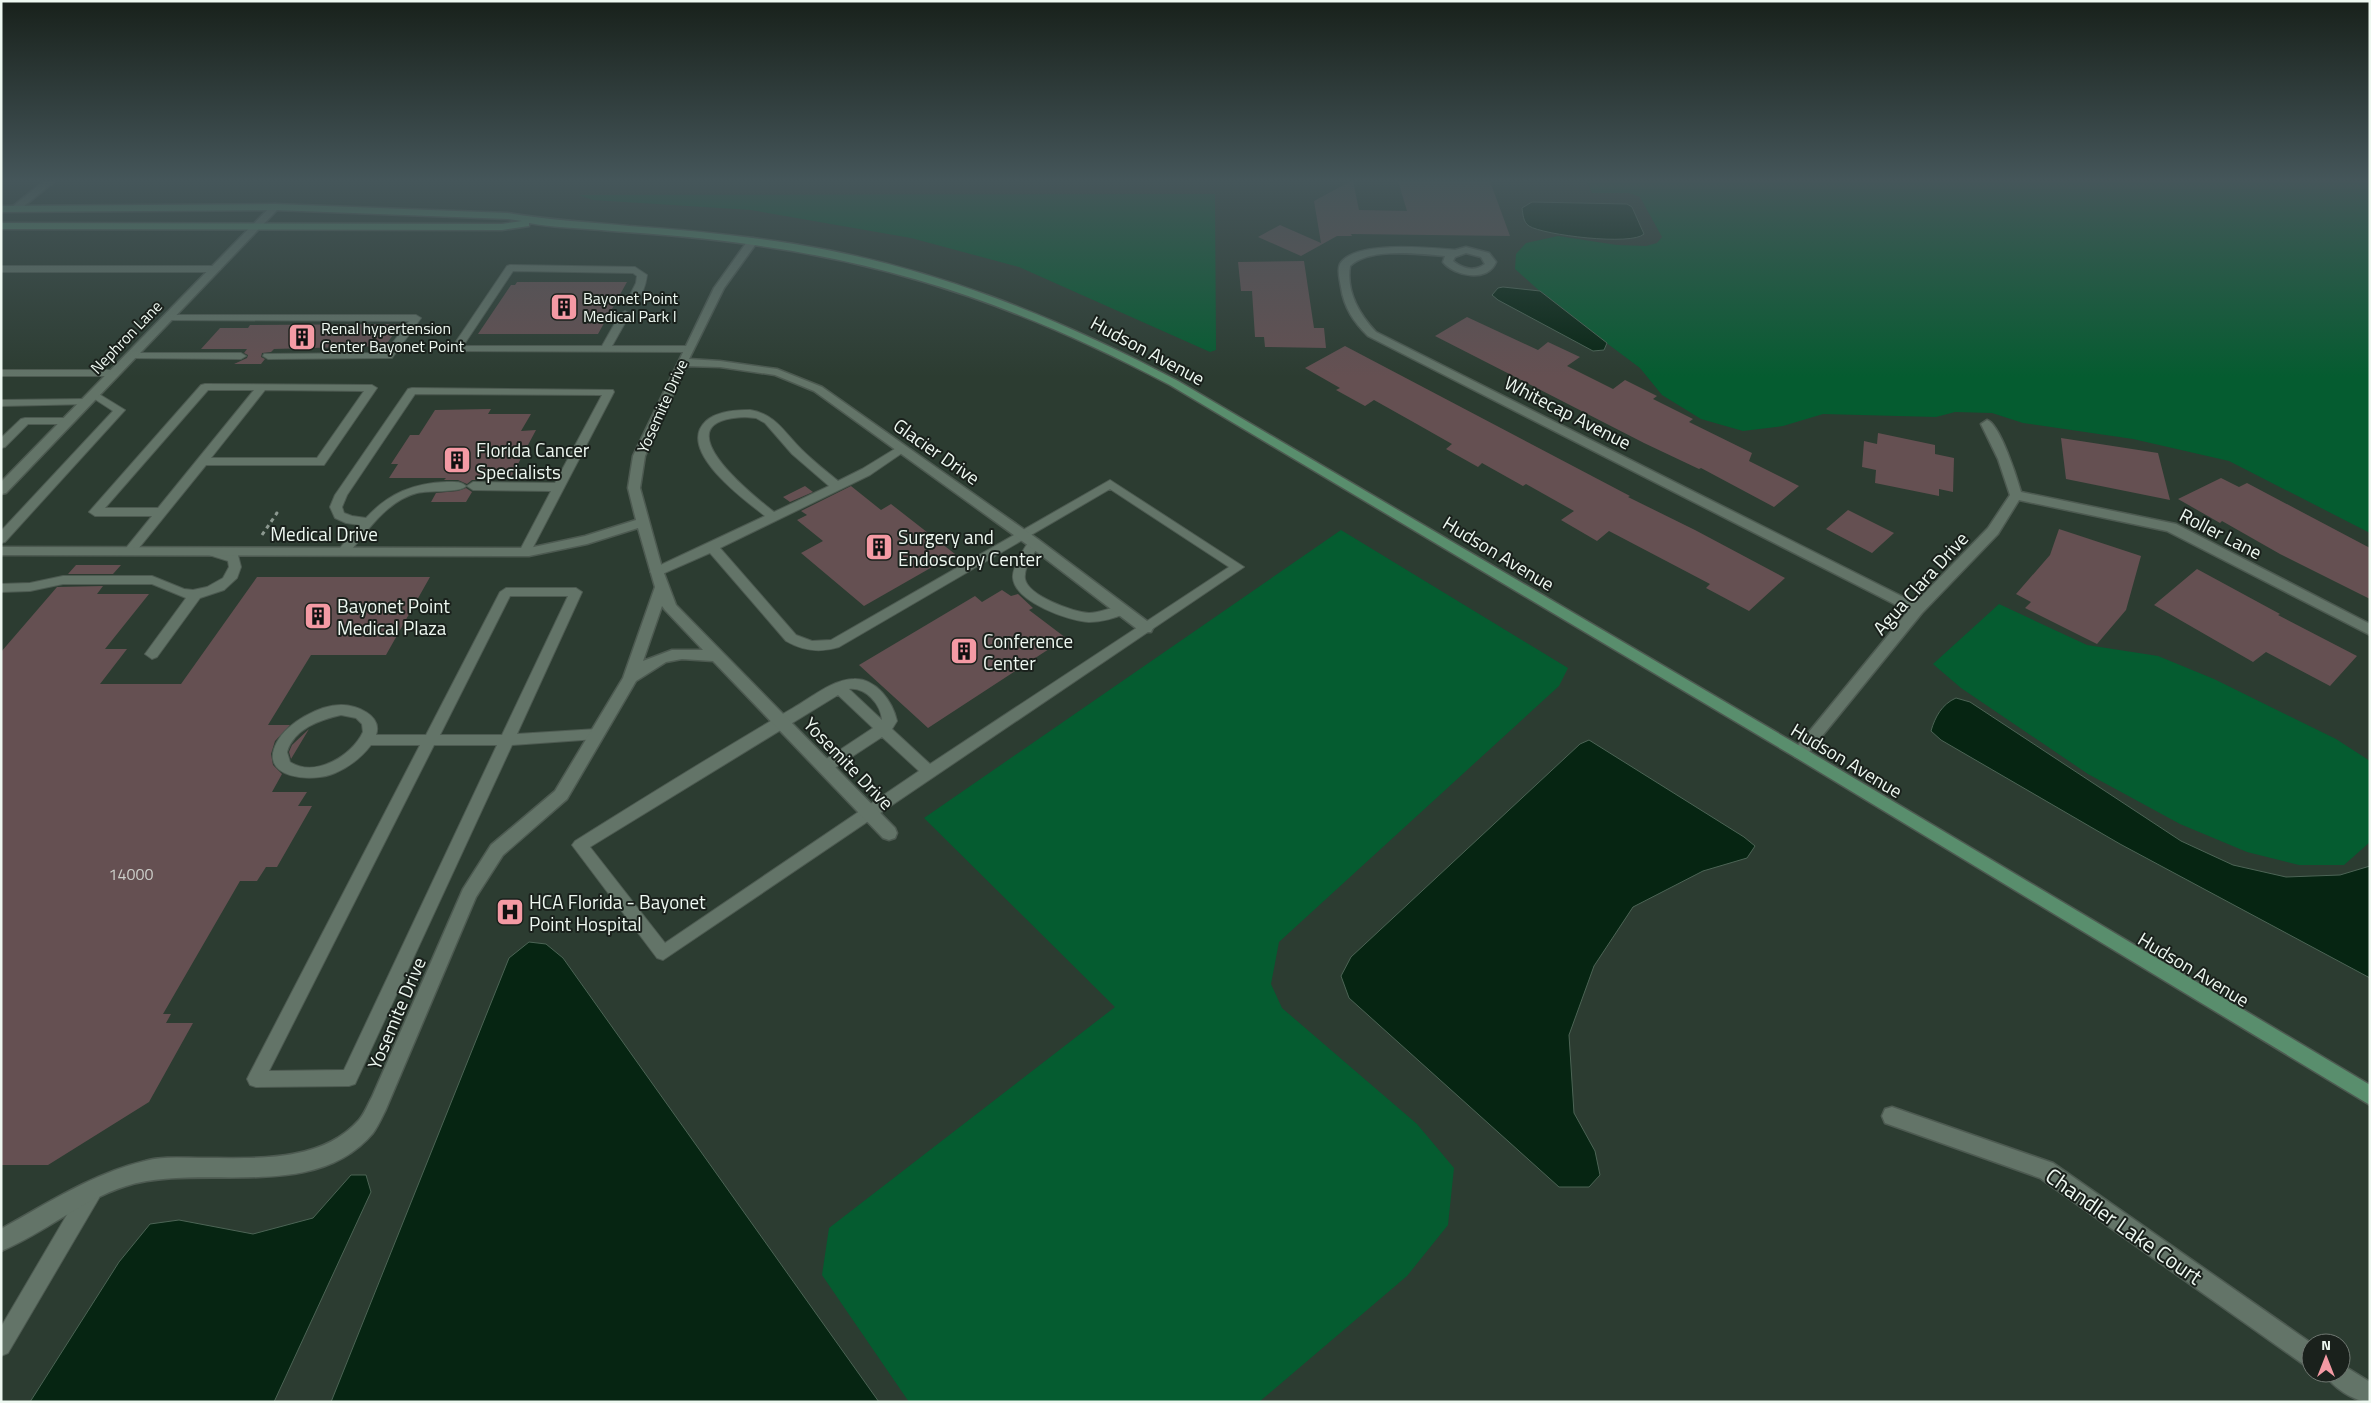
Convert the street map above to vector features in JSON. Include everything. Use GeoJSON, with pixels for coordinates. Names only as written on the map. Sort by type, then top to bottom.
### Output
{"type":"FeatureCollection","features":[{"type":"Feature","properties":{"kind":"street","name":"Nephron Lane"},"geometry":{"type":"LineString","coordinates":[[1,490],[237,246]]}},
{"type":"Feature","properties":{"kind":"street","name":"Yosemite Drive"},"geometry":{"type":"LineString","coordinates":[[749,246],[719,288],[685,355],[639,456],[634,488],[642,522],[659,579],[670,607],[782,720],[889,833]]}},
{"type":"Feature","properties":{"kind":"street","name":"Hudson Avenue"},"geometry":{"type":"LineString","coordinates":[[783,246],[877,264],[946,284],[1044,318],[1115,351],[1174,383],[1800,753],[2370,1096]]}},
{"type":"Feature","properties":{"kind":"street","name":"Whitecap Avenue"},"geometry":{"type":"LineString","coordinates":[[1454,252],[1384,252],[1356,256],[1347,263],[1344,272],[1348,300],[1355,317],[1372,334],[1917,610]]}},
{"type":"Feature","properties":{"kind":"street","name":"Glacier Drive"},"geometry":{"type":"LineString","coordinates":[[685,355],[720,364],[777,372],[818,390],[1029,539],[1146,628]]}},
{"type":"Feature","properties":{"kind":"street"},"geometry":{"type":"LineString","coordinates":[[1987,424],[2004,459],[2016,495]]}},
{"type":"Feature","properties":{"kind":"street","name":"Agua Clara Drive"},"geometry":{"type":"LineString","coordinates":[[1800,753],[1917,610],[1993,531],[2016,495]]}},
{"type":"Feature","properties":{"kind":"street","name":"Roller Lane"},"geometry":{"type":"LineString","coordinates":[[2016,495],[2171,527],[2370,630]]}},
{"type":"Feature","properties":{"kind":"street","name":"Medical Drive"},"geometry":{"type":"LineString","coordinates":[[1,548],[213,552],[525,552],[588,540],[642,522]]}},
{"type":"Feature","properties":{"kind":"street","name":"Yosemite Drive"},"geometry":{"type":"LineString","coordinates":[[7,1234],[92,1190],[124,1176],[157,1168],[284,1165],[312,1160],[343,1145],[365,1126],[379,1103],[469,894],[481,873],[497,850],[561,795],[630,678],[659,579]]}},
{"type":"Feature","properties":{"kind":"street"},"geometry":{"type":"LineString","coordinates":[[630,678],[656,658],[684,653],[719,656]]}},
{"type":"Feature","properties":{"kind":"street","name":"Chandler Lake Court"},"geometry":{"type":"LineString","coordinates":[[1892,1116],[2046,1170],[2301,1349]]}},
{"type":"Feature","properties":{"kind":"street"},"geometry":{"type":"LineString","coordinates":[[2351,1383],[2370,1396]]}},
{"type":"Feature","properties":{"kind":"lane"},"geometry":{"type":"LineString","coordinates":[[1,268],[216,268]]}},
{"type":"Feature","properties":{"kind":"lane"},"geometry":{"type":"LineString","coordinates":[[632,301],[641,283],[642,275],[635,270],[510,268],[456,348],[605,349],[685,355]]}},
{"type":"Feature","properties":{"kind":"lane"},"geometry":{"type":"LineString","coordinates":[[605,349],[625,314]]}},
{"type":"Feature","properties":{"kind":"lane"},"geometry":{"type":"LineString","coordinates":[[168,318],[416,318],[388,356],[268,356]]}},
{"type":"Feature","properties":{"kind":"lane"},"geometry":{"type":"LineString","coordinates":[[131,356],[241,356]]}},
{"type":"Feature","properties":{"kind":"lane"},"geometry":{"type":"LineString","coordinates":[[1,373],[115,373]]}},
{"type":"Feature","properties":{"kind":"lane"},"geometry":{"type":"LineString","coordinates":[[161,512],[95,512],[205,387],[372,388],[320,462],[202,461]]}},
{"type":"Feature","properties":{"kind":"lane"},"geometry":{"type":"LineString","coordinates":[[130,551],[262,387]]}},
{"type":"Feature","properties":{"kind":"lane"},"geometry":{"type":"LineString","coordinates":[[369,522],[350,520],[339,515],[336,507],[341,495],[412,391],[609,392],[525,552]]}},
{"type":"Feature","properties":{"kind":"lane"},"geometry":{"type":"LineString","coordinates":[[1,402],[90,398],[120,410],[1,548]]}},
{"type":"Feature","properties":{"kind":"lane"},"geometry":{"type":"LineString","coordinates":[[773,517],[725,476],[708,456],[704,445],[704,432],[711,422],[722,416],[740,413],[755,414],[766,418],[792,447],[837,487]]}},
{"type":"Feature","properties":{"kind":"lane"},"geometry":{"type":"LineString","coordinates":[[1,445],[25,421],[68,421]]}},
{"type":"Feature","properties":{"kind":"lane"},"geometry":{"type":"LineString","coordinates":[[659,579],[712,546],[837,487],[866,472],[902,449]]}},
{"type":"Feature","properties":{"kind":"lane"},"geometry":{"type":"LineString","coordinates":[[712,546],[791,638],[804,646],[816,647],[834,644],[1029,539],[1110,484],[1238,567],[869,812],[663,953],[580,845],[782,720],[839,688],[855,684],[864,685],[884,704],[889,712],[890,721],[883,729],[826,766]]}},
{"type":"Feature","properties":{"kind":"lane"},"geometry":{"type":"LineString","coordinates":[[343,552],[353,538],[380,509],[401,494],[425,486],[460,486]]}},
{"type":"Feature","properties":{"kind":"lane"},"geometry":{"type":"LineString","coordinates":[[474,486],[559,488]]}},
{"type":"Feature","properties":{"kind":"lane"},"geometry":{"type":"LineString","coordinates":[[1029,539],[1019,575],[1020,583],[1025,589],[1061,612],[1094,616],[1112,614],[1122,610]]}},
{"type":"Feature","properties":{"kind":"lane"},"geometry":{"type":"LineString","coordinates":[[1,588],[30,587],[63,580],[152,580],[161,581],[184,594],[196,594],[219,587],[235,572],[234,558],[213,552]]}},
{"type":"Feature","properties":{"kind":"lane"},"geometry":{"type":"LineString","coordinates":[[506,592],[576,592],[349,1078],[256,1079],[430,740],[506,592]]}},
{"type":"Feature","properties":{"kind":"lane"},"geometry":{"type":"LineString","coordinates":[[152,654],[196,594]]}},
{"type":"Feature","properties":{"kind":"lane"},"geometry":{"type":"LineString","coordinates":[[839,688],[929,772]]}},
{"type":"Feature","properties":{"kind":"lane"},"geometry":{"type":"LineString","coordinates":[[368,740],[371,731],[369,722],[363,715],[341,710],[326,713],[297,727],[280,748],[280,758],[284,766],[293,772],[320,772],[349,760],[368,740],[506,740],[598,734]]}},
{"type":"Feature","properties":{"kind":"lane"},"geometry":{"type":"LineString","coordinates":[[1,1346],[92,1190]]}},
{"type":"Feature","properties":{"kind":"path"},"geometry":{"type":"LineString","coordinates":[[261,536],[277,513],[273,514]]}},
{"type":"Feature","properties":{"kind":"green space"},"geometry":{"type":"Polygon","coordinates":[[[943,246],[1215,246],[1216,350],[1210,352],[1019,267],[943,246]]]}},
{"type":"Feature","properties":{"kind":"green space"},"geometry":{"type":"Polygon","coordinates":[[[1523,246],[2370,246],[2370,533],[2229,461],[2133,439],[2023,423],[1992,413],[1955,412],[1936,417],[1823,414],[1783,426],[1743,431],[1701,419],[1662,395],[1640,368],[1553,303],[1515,269],[1516,254],[1523,246]]]}},
{"type":"Feature","properties":{"kind":"green space"},"geometry":{"type":"Polygon","coordinates":[[[1341,530],[1568,668],[1559,686],[1279,942],[1271,984],[1282,1008],[1417,1124],[1454,1168],[1448,1225],[1407,1276],[1259,1402],[909,1402],[822,1275],[829,1228],[1115,1007],[924,818],[1341,530]]]}},
{"type":"Feature","properties":{"kind":"green space"},"geometry":{"type":"Polygon","coordinates":[[[1999,604],[2087,645],[2158,656],[2214,679],[2336,739],[2370,761],[2370,842],[2344,865],[2299,865],[2247,852],[2180,824],[2088,774],[1961,688],[1933,664],[1999,604]]]}},
{"type":"Feature","properties":{"kind":"shaded area"},"geometry":{"type":"Polygon","coordinates":[[[1498,288],[1540,291],[1607,343],[1604,350],[1593,351],[1498,300],[1492,295],[1498,288]]]}},
{"type":"Feature","properties":{"kind":"shaded area"},"geometry":{"type":"Polygon","coordinates":[[[1956,698],[1970,702],[2181,841],[2233,865],[2286,877],[2340,875],[2370,866],[2370,978],[2120,844],[1941,740],[1931,731],[1943,707],[1956,698]]]}},
{"type":"Feature","properties":{"kind":"shaded area"},"geometry":{"type":"Polygon","coordinates":[[[1589,740],[1744,837],[1755,846],[1747,858],[1703,871],[1633,907],[1594,966],[1569,1035],[1574,1113],[1595,1151],[1600,1175],[1589,1187],[1559,1187],[1349,998],[1341,976],[1351,957],[1580,744],[1589,740]]]}},
{"type":"Feature","properties":{"kind":"shaded area"},"geometry":{"type":"Polygon","coordinates":[[[529,942],[546,944],[563,958],[879,1402],[331,1402],[509,958],[529,942]]]}},
{"type":"Feature","properties":{"kind":"shaded area"},"geometry":{"type":"Polygon","coordinates":[[[351,1175],[366,1175],[371,1192],[274,1402],[30,1402],[119,1262],[150,1224],[179,1220],[253,1234],[313,1218],[351,1175]]]}},
{"type":"Feature","properties":{"kind":"building"},"geometry":{"type":"Polygon","coordinates":[[[1279,246],[1318,246],[1301,256],[1279,246]]]}},
{"type":"Feature","properties":{"kind":"building"},"geometry":{"type":"Polygon","coordinates":[[[1304,261],[1314,328],[1324,328],[1326,348],[1265,347],[1264,337],[1255,337],[1252,291],[1241,291],[1238,262],[1304,261]]]}},
{"type":"Feature","properties":{"kind":"building","name":"Bayonet Point Medical Park I"},"geometry":{"type":"Polygon","coordinates":[[[517,282],[627,282],[598,334],[478,334],[511,285],[515,285],[517,282]]]}},
{"type":"Feature","properties":{"kind":"building"},"geometry":{"type":"Polygon","coordinates":[[[1467,317],[1538,350],[1548,342],[1580,357],[1567,366],[1613,389],[1625,380],[1657,396],[1653,399],[1693,419],[1689,422],[1752,453],[1749,461],[1799,486],[1774,507],[1701,468],[1699,469],[1644,443],[1435,336],[1467,317]]]}},
{"type":"Feature","properties":{"kind":"building","name":"Renal hypertension Center Bayonet Point"},"geometry":{"type":"Polygon","coordinates":[[[401,324],[385,346],[274,349],[271,352],[262,353],[261,357],[265,359],[261,364],[234,364],[247,358],[248,355],[244,353],[247,349],[201,349],[220,328],[248,328],[250,325],[401,324]]]}},
{"type":"Feature","properties":{"kind":"building"},"geometry":{"type":"Polygon","coordinates":[[[1345,346],[1630,496],[1628,497],[1785,578],[1749,611],[1706,588],[1710,584],[1609,531],[1597,541],[1561,520],[1574,511],[1526,484],[1523,486],[1482,463],[1478,467],[1446,449],[1452,444],[1374,400],[1365,406],[1336,390],[1340,388],[1305,368],[1345,346]]]}},
{"type":"Feature","properties":{"kind":"building","name":"Florida Cancer Specialists"},"geometry":{"type":"Polygon","coordinates":[[[491,409],[488,414],[531,414],[521,431],[536,430],[510,479],[488,470],[479,480],[472,480],[467,484],[458,480],[444,480],[446,478],[389,478],[398,464],[391,464],[410,435],[419,435],[435,410],[491,409]]]}},
{"type":"Feature","properties":{"kind":"building"},"geometry":{"type":"Polygon","coordinates":[[[1878,433],[1935,445],[1935,454],[1954,458],[1953,492],[1939,489],[1939,496],[1875,483],[1876,470],[1862,467],[1864,441],[1877,444],[1878,433]]]}},
{"type":"Feature","properties":{"kind":"building"},"geometry":{"type":"Polygon","coordinates":[[[2061,438],[2158,453],[2170,500],[2066,479],[2061,438]]]}},
{"type":"Feature","properties":{"kind":"building"},"geometry":{"type":"Polygon","coordinates":[[[2221,478],[2239,487],[2247,483],[2370,548],[2370,599],[2280,554],[2222,521],[2220,523],[2178,499],[2221,478]]]}},
{"type":"Feature","properties":{"kind":"building"},"geometry":{"type":"Polygon","coordinates":[[[805,486],[813,492],[790,502],[783,497],[805,486]]]}},
{"type":"Feature","properties":{"kind":"building","name":"Surgery and Endoscopy Center"},"geometry":{"type":"Polygon","coordinates":[[[851,486],[881,510],[891,504],[955,554],[864,606],[801,553],[823,541],[797,520],[807,515],[801,511],[851,486]]]}},
{"type":"Feature","properties":{"kind":"building"},"geometry":{"type":"Polygon","coordinates":[[[466,488],[472,492],[466,502],[431,502],[436,493],[458,491],[466,488]]]}},
{"type":"Feature","properties":{"kind":"building"},"geometry":{"type":"Polygon","coordinates":[[[1848,510],[1894,533],[1872,553],[1826,529],[1848,510]]]}},
{"type":"Feature","properties":{"kind":"building"},"geometry":{"type":"Polygon","coordinates":[[[2059,529],[2141,556],[2126,610],[2097,644],[2025,608],[2031,602],[2016,594],[2050,555],[2059,529]]]}},
{"type":"Feature","properties":{"kind":"building"},"geometry":{"type":"Polygon","coordinates":[[[76,565],[121,565],[113,574],[68,574],[76,565]]]}},
{"type":"Feature","properties":{"kind":"building"},"geometry":{"type":"Polygon","coordinates":[[[2197,569],[2280,614],[2278,615],[2357,656],[2330,686],[2266,652],[2253,662],[2154,605],[2197,569]]]}},
{"type":"Feature","properties":{"kind":"building"},"geometry":{"type":"Polygon","coordinates":[[[257,577],[430,577],[386,655],[311,655],[268,725],[290,725],[275,741],[271,754],[273,765],[282,774],[272,792],[307,792],[298,806],[312,806],[277,867],[266,867],[257,881],[240,881],[163,1014],[171,1014],[166,1023],[193,1023],[149,1102],[48,1165],[1,1165],[1,652],[57,587],[103,586],[97,594],[149,594],[105,649],[127,649],[100,684],[181,684],[257,577]]]}},
{"type":"Feature","properties":{"kind":"building","name":"Conference Center"},"geometry":{"type":"Polygon","coordinates":[[[1002,590],[1011,596],[1018,594],[1033,608],[1029,610],[1066,638],[928,728],[859,665],[975,596],[982,602],[1002,590]]]}},
{"type":"Feature","properties":{"kind":"building"},"geometry":{"type":"Polygon","coordinates":[[[309,729],[291,759],[289,752],[292,745],[309,729]]]}},
{"type":"Feature","properties":{"kind":"place","name":"Bayonet Point Medical Park I"},"geometry":{"type":"Point","coordinates":[564,307]}},
{"type":"Feature","properties":{"kind":"place","name":"Renal hypertension Center Bayonet Point"},"geometry":{"type":"Point","coordinates":[302,337]}},
{"type":"Feature","properties":{"kind":"place","name":"Florida Cancer Specialists"},"geometry":{"type":"Point","coordinates":[457,460]}},
{"type":"Feature","properties":{"kind":"place","name":"Surgery and Endoscopy Center"},"geometry":{"type":"Point","coordinates":[879,547]}},
{"type":"Feature","properties":{"kind":"place","name":"Bayonet Point Medical Plaza"},"geometry":{"type":"Point","coordinates":[318,616]}},
{"type":"Feature","properties":{"kind":"place","name":"Conference Center"},"geometry":{"type":"Point","coordinates":[964,651]}},
{"type":"Feature","properties":{"kind":"place","name":"HCA Florida - Bayonet Point Hospital"},"geometry":{"type":"Point","coordinates":[510,912]}}]}
